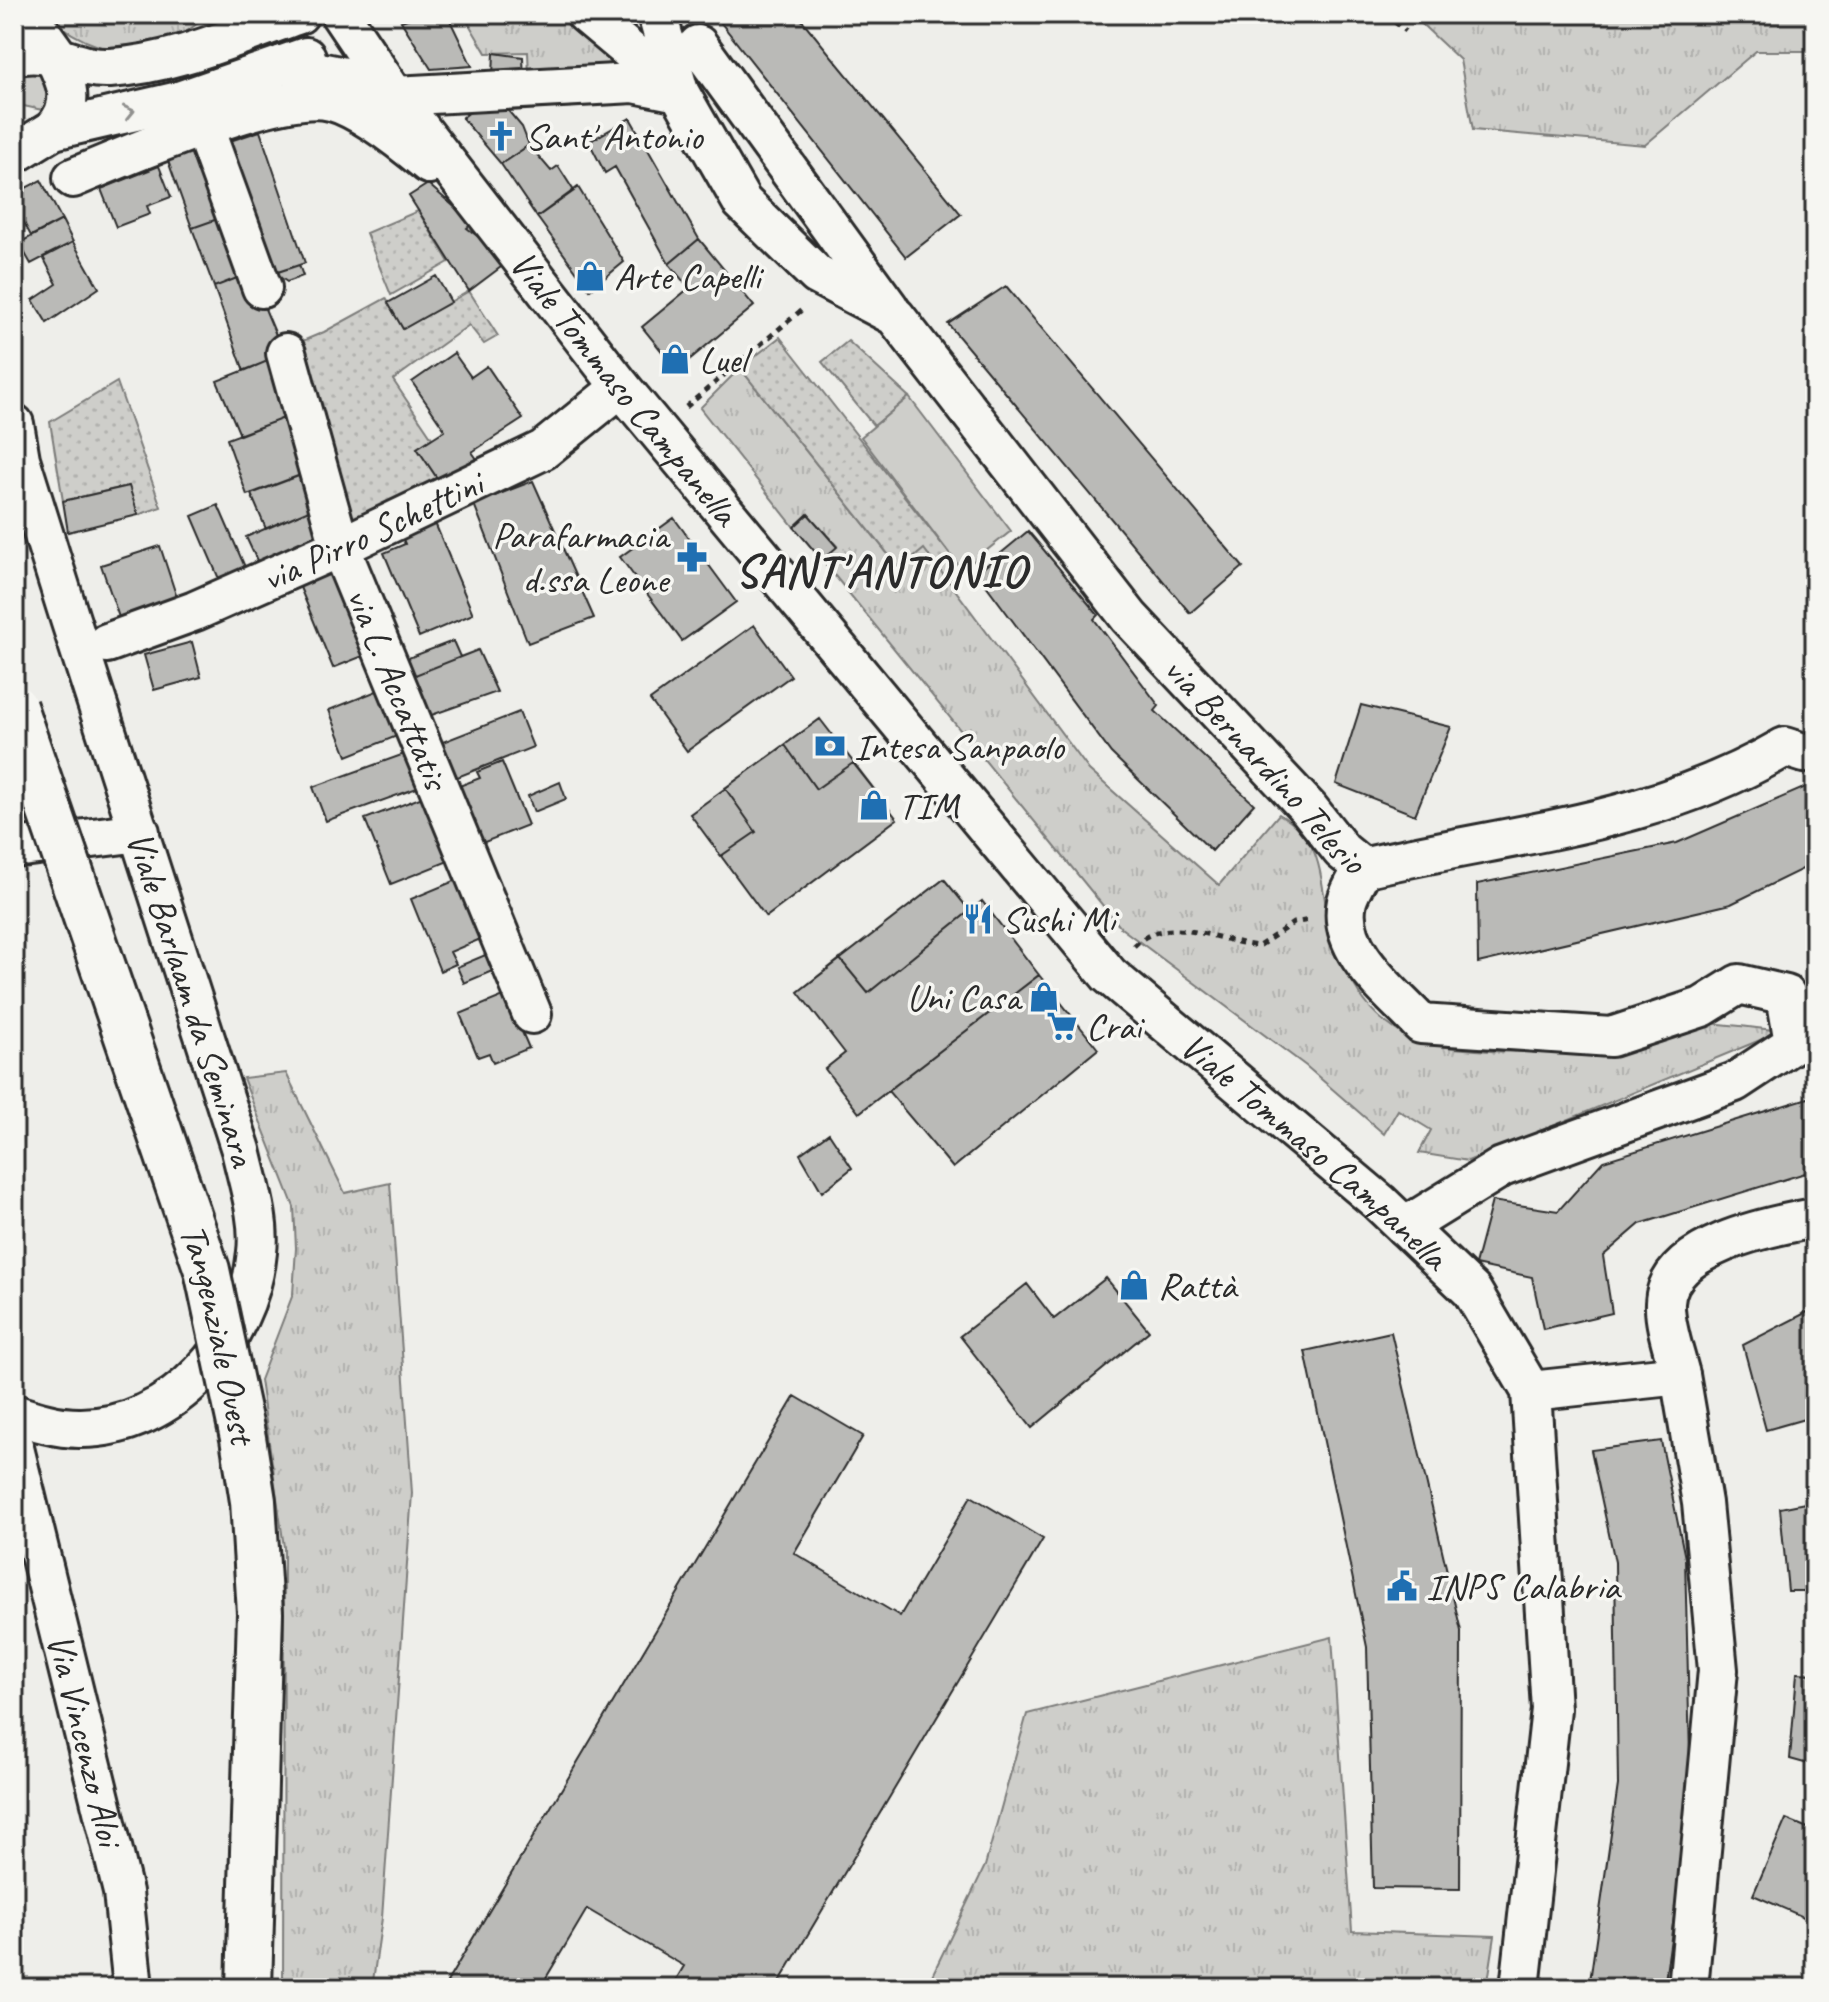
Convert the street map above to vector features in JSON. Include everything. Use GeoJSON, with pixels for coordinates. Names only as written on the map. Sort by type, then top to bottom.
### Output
{"type":"FeatureCollection","features":[{"type":"Feature","properties":{"kind":"highway"},"geometry":{"type":"LineString","coordinates":[[24,14],[33,55]]}},
{"type":"Feature","properties":{"kind":"highway","name":"Tangenziale Ovest"},"geometry":{"type":"LineString","coordinates":[[14,707],[207,1270],[243,1438],[253,1501],[260,1613],[249,1988]]}},
{"type":"Feature","properties":{"kind":"street"},"geometry":{"type":"LineString","coordinates":[[165,60],[223,23],[229,14]]}},
{"type":"Feature","properties":{"kind":"street"},"geometry":{"type":"LineString","coordinates":[[33,55],[104,68],[165,60],[299,14]]}},
{"type":"Feature","properties":{"kind":"street"},"geometry":{"type":"LineString","coordinates":[[586,14],[679,92]]}},
{"type":"Feature","properties":{"kind":"street"},"geometry":{"type":"LineString","coordinates":[[657,14],[679,92]]}},
{"type":"Feature","properties":{"kind":"street"},"geometry":{"type":"LineString","coordinates":[[53,130],[179,101],[283,65],[349,27]]}},
{"type":"Feature","properties":{"kind":"street","name":"Viale Tommaso Campanella"},"geometry":{"type":"LineString","coordinates":[[349,27],[395,96],[621,387],[1109,975],[1405,1227],[1472,1291],[1531,1391],[1551,1709],[1520,1988]]}},
{"type":"Feature","properties":{"kind":"street"},"geometry":{"type":"LineString","coordinates":[[698,45],[895,316]]}},
{"type":"Feature","properties":{"kind":"street"},"geometry":{"type":"LineString","coordinates":[[14,154],[53,130],[62,120],[69,94],[33,55]]}},
{"type":"Feature","properties":{"kind":"street"},"geometry":{"type":"LineString","coordinates":[[283,65],[355,79],[395,96],[634,83],[679,92]]}},
{"type":"Feature","properties":{"kind":"street","name":"via Bernardino Telesio"},"geometry":{"type":"LineString","coordinates":[[679,92],[742,202],[817,275],[895,316],[1129,617],[1309,809],[1342,851],[1363,868],[1347,901],[1347,922],[1356,953],[1421,1024],[1611,1037],[1702,1007],[1739,984],[1786,995],[1794,1043],[1735,1082],[1502,1167],[1405,1227]]}},
{"type":"Feature","properties":{"kind":"street"},"geometry":{"type":"LineString","coordinates":[[73,178],[145,147],[295,99],[332,101],[393,135],[483,210]]}},
{"type":"Feature","properties":{"kind":"street"},"geometry":{"type":"LineString","coordinates":[[204,128],[262,288]]}},
{"type":"Feature","properties":{"kind":"street","name":"via L. Accattatis"},"geometry":{"type":"LineString","coordinates":[[286,353],[340,547],[532,1014]]}},
{"type":"Feature","properties":{"kind":"street","name":"via Pirro Schettini"},"geometry":{"type":"LineString","coordinates":[[107,643],[195,611],[340,547],[543,450],[621,387]]}},
{"type":"Feature","properties":{"kind":"street","name":"Viale Barlaam da Seminara"},"geometry":{"type":"LineString","coordinates":[[14,424],[29,488],[241,1150],[255,1214],[258,1248],[252,1291],[235,1331],[177,1395],[147,1413],[107,1426],[78,1429],[14,1414]]}},
{"type":"Feature","properties":{"kind":"street"},"geometry":{"type":"LineString","coordinates":[[1363,868],[1437,850],[1553,832],[1635,812],[1785,747],[1804,753]]}},
{"type":"Feature","properties":{"kind":"street"},"geometry":{"type":"LineString","coordinates":[[14,848],[140,832]]}},
{"type":"Feature","properties":{"kind":"street"},"geometry":{"type":"LineString","coordinates":[[1688,1988],[1718,1670],[1702,1503],[1665,1303],[1673,1273],[1695,1255],[1778,1225],[1815,1218]]}},
{"type":"Feature","properties":{"kind":"street"},"geometry":{"type":"LineString","coordinates":[[1531,1391],[1680,1375]]}},
{"type":"Feature","properties":{"kind":"street","name":"Via Vincenzo Aloi"},"geometry":{"type":"LineString","coordinates":[[14,1448],[123,1892],[133,1988]]}},
{"type":"Feature","properties":{"kind":"path"},"geometry":{"type":"LineString","coordinates":[[1385,14],[1406,31]]}},
{"type":"Feature","properties":{"kind":"path"},"geometry":{"type":"LineString","coordinates":[[658,431],[806,307]]}},
{"type":"Feature","properties":{"kind":"path"},"geometry":{"type":"LineString","coordinates":[[1109,975],[1137,941],[1157,932],[1176,929],[1259,946],[1293,923],[1347,922]]}},
{"type":"Feature","properties":{"kind":"green space"},"geometry":{"type":"Polygon","coordinates":[[[45,14],[210,14],[164,45],[132,52],[100,47],[85,41],[45,14]]]}},
{"type":"Feature","properties":{"kind":"green space"},"geometry":{"type":"Polygon","coordinates":[[[463,14],[562,14],[578,24],[619,66],[529,76],[528,52],[486,53],[463,14]]]}},
{"type":"Feature","properties":{"kind":"green space"},"geometry":{"type":"Polygon","coordinates":[[[1411,14],[1815,14],[1815,51],[1756,51],[1645,145],[1473,130],[1460,60],[1411,14]]]}},
{"type":"Feature","properties":{"kind":"green space"},"geometry":{"type":"Polygon","coordinates":[[[32,71],[42,75],[50,85],[47,111],[14,104],[14,77],[32,71]]]}},
{"type":"Feature","properties":{"kind":"green space"},"geometry":{"type":"Polygon","coordinates":[[[418,211],[449,262],[391,295],[366,233],[418,211]]]}},
{"type":"Feature","properties":{"kind":"green space"},"geometry":{"type":"Polygon","coordinates":[[[469,291],[498,336],[484,344],[469,325],[393,380],[432,438],[417,448],[443,487],[349,531],[288,347],[324,332],[386,298],[403,329],[469,291]]]}},
{"type":"Feature","properties":{"kind":"green space"},"geometry":{"type":"Polygon","coordinates":[[[780,337],[962,570],[948,581],[924,549],[900,569],[740,368],[780,337]]]}},
{"type":"Feature","properties":{"kind":"green space"},"geometry":{"type":"Polygon","coordinates":[[[848,341],[909,397],[874,426],[822,362],[848,341]]]}},
{"type":"Feature","properties":{"kind":"green space"},"geometry":{"type":"Polygon","coordinates":[[[740,368],[899,568],[924,548],[1089,770],[1219,885],[1279,814],[1303,834],[1316,856],[1331,927],[1352,981],[1370,1008],[1396,1030],[1428,1043],[1459,1048],[1540,1052],[1621,1048],[1653,1043],[1676,1037],[1694,1025],[1704,1023],[1782,1031],[1468,1161],[1419,1153],[1431,1130],[1398,1110],[1384,1134],[1306,1066],[1121,928],[822,560],[837,546],[809,515],[794,527],[700,408],[740,368]]]}},
{"type":"Feature","properties":{"kind":"green space"},"geometry":{"type":"Polygon","coordinates":[[[117,382],[161,507],[138,515],[128,486],[63,501],[50,422],[117,382]]]}},
{"type":"Feature","properties":{"kind":"green space"},"geometry":{"type":"Polygon","coordinates":[[[909,397],[1011,531],[962,570],[861,437],[909,397]]]}},
{"type":"Feature","properties":{"kind":"green space"},"geometry":{"type":"Polygon","coordinates":[[[286,1073],[345,1193],[390,1183],[412,1493],[382,1918],[372,1988],[283,1988],[284,1547],[260,1380],[293,1294],[296,1248],[294,1207],[243,1078],[286,1073]]]}},
{"type":"Feature","properties":{"kind":"green space"},"geometry":{"type":"Polygon","coordinates":[[[1332,1637],[1352,1931],[1495,1936],[1487,1988],[926,1988],[985,1866],[1027,1714],[1332,1637]]]}},
{"type":"Feature","properties":{"kind":"building"},"geometry":{"type":"Polygon","coordinates":[[[422,14],[447,14],[472,66],[431,69],[401,21],[422,14]]]}},
{"type":"Feature","properties":{"kind":"building"},"geometry":{"type":"Polygon","coordinates":[[[714,14],[797,14],[961,214],[906,257],[714,14]]]}},
{"type":"Feature","properties":{"kind":"building"},"geometry":{"type":"Polygon","coordinates":[[[494,53],[523,57],[524,82],[493,76],[494,53]]]}},
{"type":"Feature","properties":{"kind":"building","name":"Sant' Antonio"},"geometry":{"type":"Polygon","coordinates":[[[494,94],[522,127],[529,145],[501,164],[462,118],[494,94]]]}},
{"type":"Feature","properties":{"kind":"building"},"geometry":{"type":"Polygon","coordinates":[[[630,118],[699,239],[669,264],[615,167],[605,173],[589,142],[630,118]]]}},
{"type":"Feature","properties":{"kind":"building"},"geometry":{"type":"Polygon","coordinates":[[[260,131],[305,263],[269,275],[224,143],[260,131]]]}},
{"type":"Feature","properties":{"kind":"building"},"geometry":{"type":"Polygon","coordinates":[[[204,145],[229,215],[192,228],[167,158],[204,145]]]}},
{"type":"Feature","properties":{"kind":"building"},"geometry":{"type":"Polygon","coordinates":[[[529,145],[551,171],[558,166],[574,191],[537,217],[501,164],[529,145]]]}},
{"type":"Feature","properties":{"kind":"building"},"geometry":{"type":"Polygon","coordinates":[[[159,166],[171,197],[147,206],[150,214],[116,227],[101,189],[159,166]]]}},
{"type":"Feature","properties":{"kind":"building"},"geometry":{"type":"Polygon","coordinates":[[[41,180],[62,220],[31,236],[14,204],[14,194],[41,180]]]}},
{"type":"Feature","properties":{"kind":"building"},"geometry":{"type":"Polygon","coordinates":[[[428,184],[473,223],[467,228],[509,261],[469,291],[409,196],[428,184]]]}},
{"type":"Feature","properties":{"kind":"building"},"geometry":{"type":"Polygon","coordinates":[[[578,187],[624,262],[590,290],[537,217],[578,187]]]}},
{"type":"Feature","properties":{"kind":"building"},"geometry":{"type":"Polygon","coordinates":[[[229,215],[250,273],[214,287],[192,228],[229,215]]]}},
{"type":"Feature","properties":{"kind":"building"},"geometry":{"type":"Polygon","coordinates":[[[62,220],[73,242],[31,264],[19,243],[62,220]]]}},
{"type":"Feature","properties":{"kind":"building"},"geometry":{"type":"Polygon","coordinates":[[[699,239],[754,306],[677,370],[642,327],[689,288],[669,264],[699,239]]]}},
{"type":"Feature","properties":{"kind":"building"},"geometry":{"type":"Polygon","coordinates":[[[73,242],[99,288],[47,323],[33,300],[57,284],[43,257],[73,242]]]}},
{"type":"Feature","properties":{"kind":"building"},"geometry":{"type":"Polygon","coordinates":[[[299,265],[303,276],[287,282],[274,273],[299,265]]]}},
{"type":"Feature","properties":{"kind":"building"},"geometry":{"type":"Polygon","coordinates":[[[250,273],[284,354],[244,371],[214,287],[250,273]]]}},
{"type":"Feature","properties":{"kind":"building"},"geometry":{"type":"Polygon","coordinates":[[[436,276],[451,302],[403,329],[388,303],[436,276]]]}},
{"type":"Feature","properties":{"kind":"building"},"geometry":{"type":"Polygon","coordinates":[[[1006,286],[1243,567],[1190,613],[948,324],[1006,286]]]}},
{"type":"Feature","properties":{"kind":"building"},"geometry":{"type":"Polygon","coordinates":[[[454,353],[471,377],[487,366],[523,419],[472,452],[477,459],[443,487],[417,448],[445,430],[412,382],[454,353]]]}},
{"type":"Feature","properties":{"kind":"building"},"geometry":{"type":"Polygon","coordinates":[[[273,359],[299,412],[240,435],[217,381],[273,359]]]}},
{"type":"Feature","properties":{"kind":"building"},"geometry":{"type":"Polygon","coordinates":[[[295,414],[314,470],[247,495],[227,439],[295,414]]]}},
{"type":"Feature","properties":{"kind":"building"},"geometry":{"type":"Polygon","coordinates":[[[304,474],[318,506],[266,529],[251,494],[304,474]]]}},
{"type":"Feature","properties":{"kind":"building"},"geometry":{"type":"Polygon","coordinates":[[[533,481],[594,618],[528,643],[474,504],[533,481]]]}},
{"type":"Feature","properties":{"kind":"building"},"geometry":{"type":"Polygon","coordinates":[[[129,486],[138,515],[68,532],[63,501],[129,486]]]}},
{"type":"Feature","properties":{"kind":"building"},"geometry":{"type":"Polygon","coordinates":[[[218,505],[248,574],[222,586],[192,516],[218,505]]]}},
{"type":"Feature","properties":{"kind":"building"},"geometry":{"type":"Polygon","coordinates":[[[318,506],[331,537],[260,567],[246,537],[318,506]]]}},
{"type":"Feature","properties":{"kind":"building"},"geometry":{"type":"Polygon","coordinates":[[[808,514],[837,547],[822,560],[794,527],[808,514]]]}},
{"type":"Feature","properties":{"kind":"building"},"geometry":{"type":"Polygon","coordinates":[[[674,518],[736,602],[682,641],[620,557],[674,518]]]}},
{"type":"Feature","properties":{"kind":"building"},"geometry":{"type":"Polygon","coordinates":[[[435,523],[473,614],[419,637],[384,553],[405,544],[402,537],[435,523]]]}},
{"type":"Feature","properties":{"kind":"building"},"geometry":{"type":"Polygon","coordinates":[[[1028,531],[1098,615],[1094,619],[1159,706],[1155,711],[1254,804],[1212,851],[1111,753],[977,573],[1028,531]]]}},
{"type":"Feature","properties":{"kind":"building"},"geometry":{"type":"Polygon","coordinates":[[[160,546],[181,610],[123,629],[101,565],[160,546]]]}},
{"type":"Feature","properties":{"kind":"building"},"geometry":{"type":"Polygon","coordinates":[[[332,566],[368,654],[333,668],[297,580],[332,566]]]}},
{"type":"Feature","properties":{"kind":"building"},"geometry":{"type":"Polygon","coordinates":[[[754,625],[791,676],[687,751],[650,700],[754,625]]]}},
{"type":"Feature","properties":{"kind":"building"},"geometry":{"type":"Polygon","coordinates":[[[453,641],[460,657],[478,650],[497,692],[426,717],[403,660],[453,641]]]}},
{"type":"Feature","properties":{"kind":"building"},"geometry":{"type":"Polygon","coordinates":[[[192,642],[201,677],[154,690],[144,655],[192,642]]]}},
{"type":"Feature","properties":{"kind":"building"},"geometry":{"type":"Polygon","coordinates":[[[478,650],[497,692],[426,717],[410,677],[478,650]]]}},
{"type":"Feature","properties":{"kind":"building"},"geometry":{"type":"Polygon","coordinates":[[[379,690],[397,736],[347,756],[329,710],[379,690]]]}},
{"type":"Feature","properties":{"kind":"building"},"geometry":{"type":"Polygon","coordinates":[[[1361,705],[1451,727],[1415,815],[1336,784],[1361,705]]]}},
{"type":"Feature","properties":{"kind":"building"},"geometry":{"type":"Polygon","coordinates":[[[519,712],[533,747],[450,780],[435,745],[519,712]]]}},
{"type":"Feature","properties":{"kind":"building"},"geometry":{"type":"Polygon","coordinates":[[[820,719],[897,819],[766,917],[690,814],[820,719]]]}},
{"type":"Feature","properties":{"kind":"building"},"geometry":{"type":"Polygon","coordinates":[[[785,745],[816,789],[853,763],[897,819],[766,917],[721,856],[756,832],[725,788],[785,745]]]}},
{"type":"Feature","properties":{"kind":"building"},"geometry":{"type":"Polygon","coordinates":[[[407,753],[420,787],[326,821],[313,787],[407,753]]]}},
{"type":"Feature","properties":{"kind":"building"},"geometry":{"type":"Polygon","coordinates":[[[502,762],[528,825],[477,845],[454,788],[480,778],[477,772],[502,762]]]}},
{"type":"Feature","properties":{"kind":"building"},"geometry":{"type":"Polygon","coordinates":[[[560,782],[566,799],[534,812],[528,796],[560,782]]]}},
{"type":"Feature","properties":{"kind":"building"},"geometry":{"type":"Polygon","coordinates":[[[1815,783],[1815,863],[1731,904],[1478,963],[1477,884],[1677,843],[1815,783]]]}},
{"type":"Feature","properties":{"kind":"building"},"geometry":{"type":"Polygon","coordinates":[[[425,796],[451,860],[391,884],[365,819],[425,796]]]}},
{"type":"Feature","properties":{"kind":"building"},"geometry":{"type":"Polygon","coordinates":[[[459,879],[483,938],[450,952],[456,964],[440,971],[411,899],[459,879]]]}},
{"type":"Feature","properties":{"kind":"building"},"geometry":{"type":"Polygon","coordinates":[[[944,879],[970,911],[982,901],[1039,975],[859,1113],[825,1069],[845,1053],[798,992],[944,879]]]}},
{"type":"Feature","properties":{"kind":"building"},"geometry":{"type":"Polygon","coordinates":[[[982,901],[1039,975],[859,1113],[825,1069],[845,1053],[798,992],[840,959],[868,993],[982,901]]]}},
{"type":"Feature","properties":{"kind":"building"},"geometry":{"type":"Polygon","coordinates":[[[490,953],[497,969],[464,983],[457,967],[490,953]]]}},
{"type":"Feature","properties":{"kind":"building"},"geometry":{"type":"Polygon","coordinates":[[[1039,975],[1098,1049],[953,1168],[888,1091],[1039,975]]]}},
{"type":"Feature","properties":{"kind":"building"},"geometry":{"type":"Polygon","coordinates":[[[506,995],[529,1048],[493,1063],[489,1053],[478,1057],[460,1014],[506,995]]]}},
{"type":"Feature","properties":{"kind":"building"},"geometry":{"type":"Polygon","coordinates":[[[1808,1098],[1815,1099],[1815,1170],[1640,1224],[1603,1256],[1612,1313],[1543,1329],[1532,1277],[1475,1265],[1492,1201],[1558,1211],[1603,1161],[1808,1098]]]}},
{"type":"Feature","properties":{"kind":"building"},"geometry":{"type":"Polygon","coordinates":[[[829,1133],[852,1168],[822,1192],[800,1154],[829,1133]]]}},
{"type":"Feature","properties":{"kind":"building"},"geometry":{"type":"Polygon","coordinates":[[[1106,1278],[1149,1331],[1032,1428],[960,1336],[1027,1284],[1054,1319],[1106,1278]]]}},
{"type":"Feature","properties":{"kind":"building"},"geometry":{"type":"Polygon","coordinates":[[[1815,1308],[1815,1416],[1766,1430],[1743,1345],[1815,1308]]]}},
{"type":"Feature","properties":{"kind":"building","name":"INPS Calabria"},"geometry":{"type":"Polygon","coordinates":[[[1391,1332],[1461,1631],[1460,1889],[1373,1888],[1367,1647],[1305,1351],[1391,1332]]]}},
{"type":"Feature","properties":{"kind":"building"},"geometry":{"type":"Polygon","coordinates":[[[795,1396],[863,1436],[794,1553],[900,1616],[971,1496],[1043,1539],[776,1988],[671,1988],[684,1966],[587,1909],[540,1988],[456,1988],[447,1982],[795,1396]]]}},
{"type":"Feature","properties":{"kind":"building"},"geometry":{"type":"Polygon","coordinates":[[[1661,1441],[1685,1558],[1691,1796],[1664,1988],[1589,1988],[1618,1785],[1615,1562],[1591,1450],[1661,1441]]]}},
{"type":"Feature","properties":{"kind":"building"},"geometry":{"type":"Polygon","coordinates":[[[1815,1501],[1815,1591],[1788,1591],[1780,1508],[1815,1501]]]}},
{"type":"Feature","properties":{"kind":"building"},"geometry":{"type":"Polygon","coordinates":[[[1797,1673],[1815,1674],[1815,1766],[1790,1759],[1797,1673]]]}},
{"type":"Feature","properties":{"kind":"building"},"geometry":{"type":"Polygon","coordinates":[[[1786,1819],[1815,1831],[1815,1922],[1753,1895],[1786,1819]]]}},
{"type":"Feature","properties":{"kind":"place","name":"Sant' Antonio"},"geometry":{"type":"Point","coordinates":[501,136]}},
{"type":"Feature","properties":{"kind":"place","name":"Arte Capelli"},"geometry":{"type":"Point","coordinates":[590,276]}},
{"type":"Feature","properties":{"kind":"place","name":"Luel"},"geometry":{"type":"Point","coordinates":[675,359]}},
{"type":"Feature","properties":{"kind":"place","name":"Parafarmacia d.ssa Leone"},"geometry":{"type":"Point","coordinates":[692,557]}},
{"type":"Feature","properties":{"kind":"place","name":"Intesa Sanpaolo"},"geometry":{"type":"Point","coordinates":[830,746]}},
{"type":"Feature","properties":{"kind":"place","name":"TIM"},"geometry":{"type":"Point","coordinates":[874,805]}},
{"type":"Feature","properties":{"kind":"place","name":"Sushi Mi"},"geometry":{"type":"Point","coordinates":[978,919]}},
{"type":"Feature","properties":{"kind":"place","name":"Uni Casa"},"geometry":{"type":"Point","coordinates":[1044,997]}},
{"type":"Feature","properties":{"kind":"place","name":"Crai"},"geometry":{"type":"Point","coordinates":[1062,1026]}},
{"type":"Feature","properties":{"kind":"place","name":"Rattà"},"geometry":{"type":"Point","coordinates":[1134,1285]}},
{"type":"Feature","properties":{"kind":"place","name":"INPS Calabria"},"geometry":{"type":"Point","coordinates":[1402,1586]}},
{"type":"Feature","properties":{"kind":"district","name":"SANT'ANTONIO"},"geometry":{"type":"Point","coordinates":[881,570]}}]}
